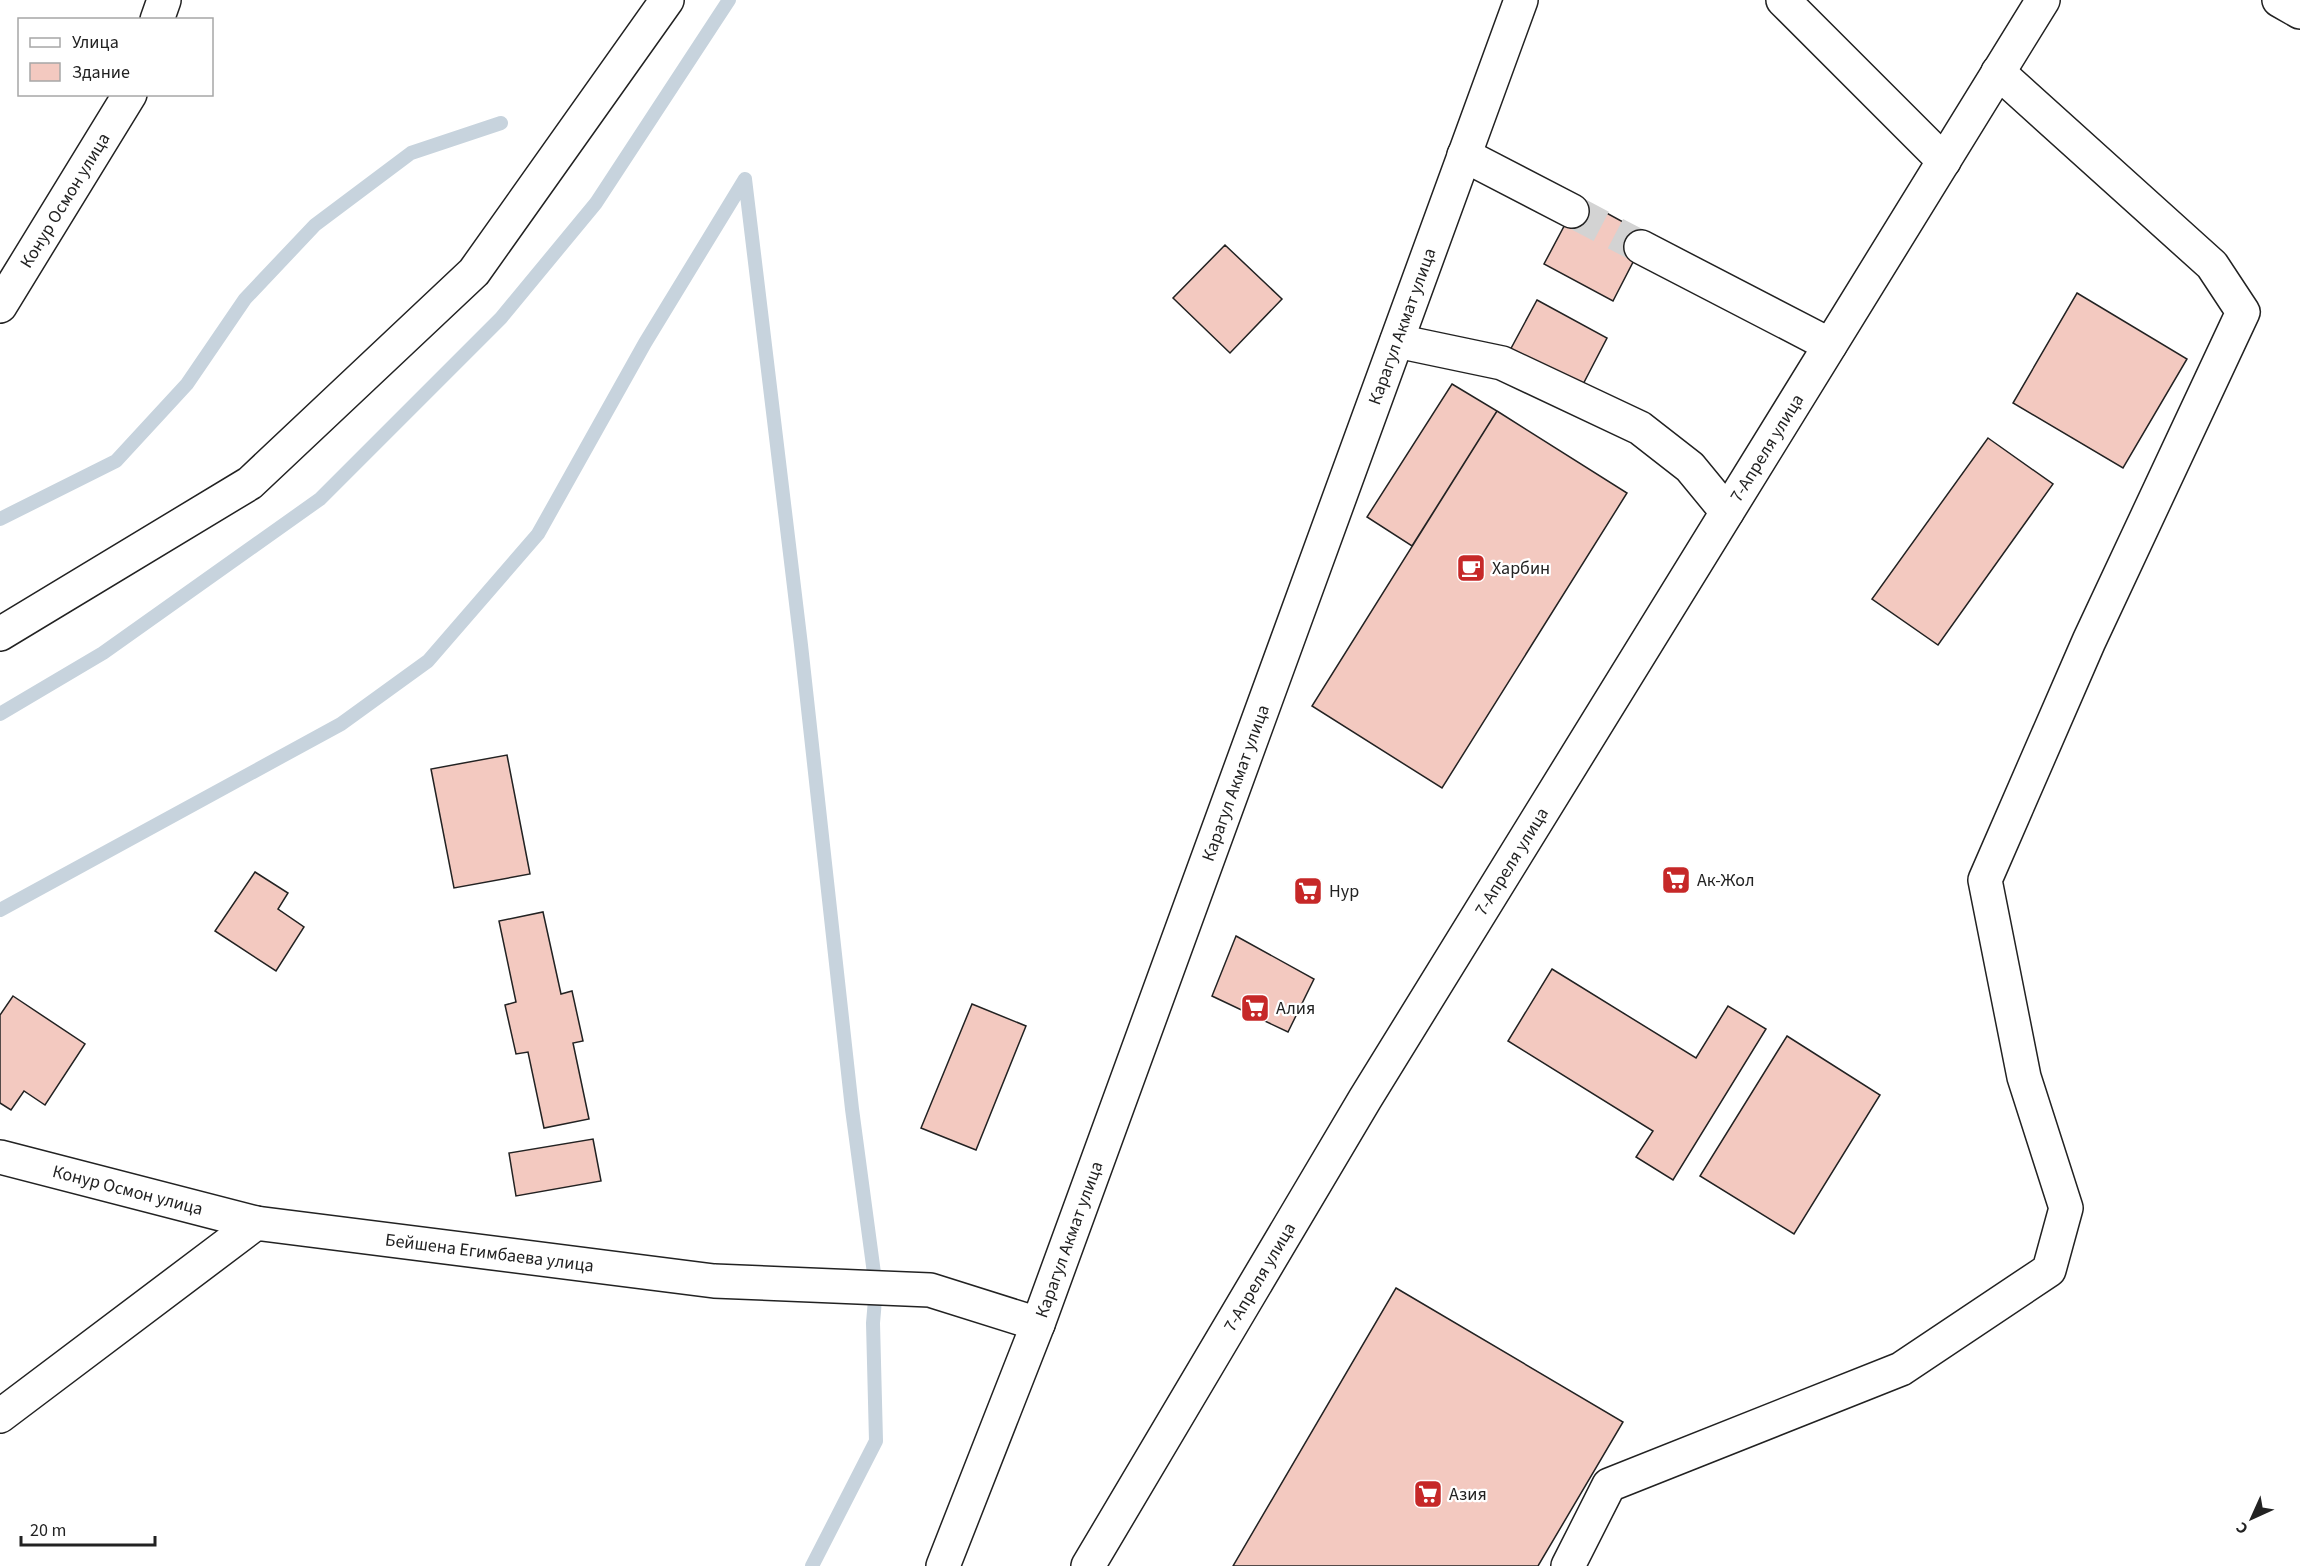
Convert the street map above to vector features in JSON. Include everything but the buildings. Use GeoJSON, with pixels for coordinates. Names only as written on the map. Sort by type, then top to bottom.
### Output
{"type":"FeatureCollection","features":[{"type":"Feature","properties":{"kind":"street"},"geometry":{"type":"LineString","coordinates":[[158,18],[164,0]]}},
{"type":"Feature","properties":{"kind":"street"},"geometry":{"type":"LineString","coordinates":[[0,634],[250,483],[474,272],[667,0]]}},
{"type":"Feature","properties":{"kind":"street","name":"Карагул Акмат улица"},"geometry":{"type":"LineString","coordinates":[[952,1562],[1521,0]]}},
{"type":"Feature","properties":{"kind":"street"},"geometry":{"type":"LineString","coordinates":[[1783,0],[1944,161]]}},
{"type":"Feature","properties":{"kind":"street","name":"7-Апреля улица"},"geometry":{"type":"LineString","coordinates":[[1088,1566],[1365,1099],[2043,0]]}},
{"type":"Feature","properties":{"kind":"street"},"geometry":{"type":"LineString","coordinates":[[2279,0],[2300,12]]}},
{"type":"Feature","properties":{"kind":"street"},"geometry":{"type":"LineString","coordinates":[[1568,1566],[1609,1485],[1901,1370],[2049,1270],[2066,1208],[2024,1077],[1985,880],[2089,641],[2243,312],[2212,265],[1998,72]]}},
{"type":"Feature","properties":{"kind":"street","name":"Конур Осмон улица"},"geometry":{"type":"LineString","coordinates":[[0,306],[129,96]]}},
{"type":"Feature","properties":{"kind":"street"},"geometry":{"type":"LineString","coordinates":[[1464,155],[1572,211]]}},
{"type":"Feature","properties":{"kind":"street"},"geometry":{"type":"LineString","coordinates":[[1641,247],[1830,345]]}},
{"type":"Feature","properties":{"kind":"street"},"geometry":{"type":"LineString","coordinates":[[1397,341],[1502,363],[1640,428],[1690,467],[1727,512]]}},
{"type":"Feature","properties":{"kind":"street","name":"Конур Осмон улица"},"geometry":{"type":"LineString","coordinates":[[0,1156],[256,1223]]}},
{"type":"Feature","properties":{"kind":"street"},"geometry":{"type":"LineString","coordinates":[[0,1416],[256,1223]]}},
{"type":"Feature","properties":{"kind":"street","name":"Бейшена Егимбаева улица"},"geometry":{"type":"LineString","coordinates":[[256,1223],[714,1281],[930,1290],[1038,1324]]}},
{"type":"Feature","properties":{"kind":"waterway"},"geometry":{"type":"LineString","coordinates":[[0,714],[103,653],[320,499],[501,318],[596,203],[729,0]]}},
{"type":"Feature","properties":{"kind":"waterway"},"geometry":{"type":"LineString","coordinates":[[0,519],[116,461],[187,384],[245,299],[315,225],[411,153],[501,123]]}},
{"type":"Feature","properties":{"kind":"waterway"},"geometry":{"type":"LineString","coordinates":[[745,179],[801,645],[852,1109],[876,1288],[873,1323],[876,1441],[812,1566]]}},
{"type":"Feature","properties":{"kind":"waterway"},"geometry":{"type":"LineString","coordinates":[[0,910],[341,724],[428,661],[538,534],[645,343],[745,179]]}},
{"type":"Feature","properties":{"kind":"tunnel"},"geometry":{"type":"LineString","coordinates":[[1572,211],[1641,247]]}},
{"type":"Feature","properties":{"kind":"place","name":"Харбин"},"geometry":{"type":"Point","coordinates":[1471,568]}},
{"type":"Feature","properties":{"kind":"place","name":"Ак-Жол"},"geometry":{"type":"Point","coordinates":[1676,880]}},
{"type":"Feature","properties":{"kind":"place","name":"Нур"},"geometry":{"type":"Point","coordinates":[1308,891]}},
{"type":"Feature","properties":{"kind":"place","name":"Алия"},"geometry":{"type":"Point","coordinates":[1255,1008]}},
{"type":"Feature","properties":{"kind":"place","name":"Азия"},"geometry":{"type":"Point","coordinates":[1428,1494]}}]}
